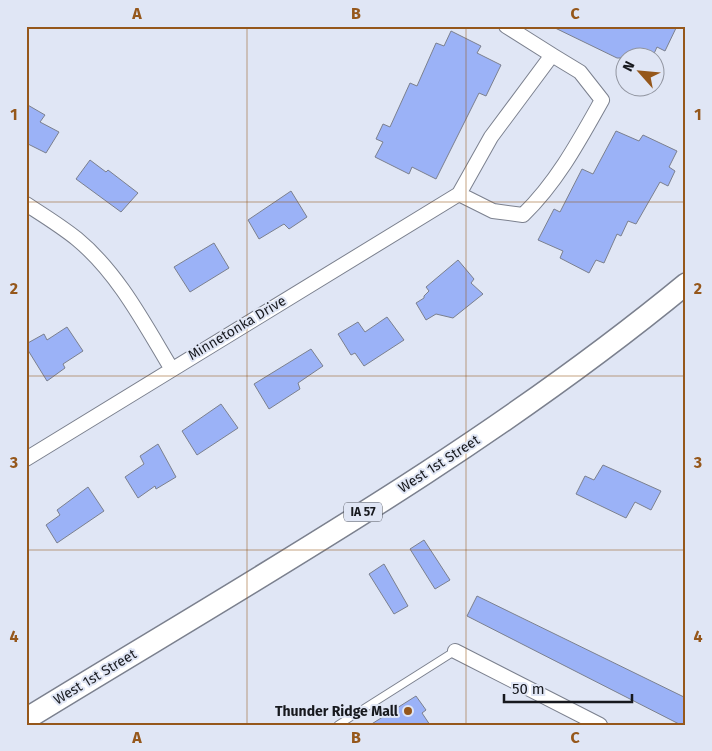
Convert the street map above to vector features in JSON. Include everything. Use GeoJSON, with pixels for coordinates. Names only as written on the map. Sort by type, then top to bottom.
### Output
{"type":"FeatureCollection","features":[{"type":"Feature","properties":{"kind":"main road","name":"West 1st Street"},"geometry":{"type":"LineString","coordinates":[[26,719],[431,471],[570,373],[647,316],[686,284]]}},
{"type":"Feature","properties":{"kind":"street"},"geometry":{"type":"LineString","coordinates":[[506,26],[580,72],[602,100],[571,154],[542,196],[523,215],[493,212],[454,197],[491,138],[552,55]]}},
{"type":"Feature","properties":{"kind":"street","name":"Minnetonka Drive"},"geometry":{"type":"LineString","coordinates":[[26,458],[454,197]]}},
{"type":"Feature","properties":{"kind":"street"},"geometry":{"type":"LineString","coordinates":[[26,204],[77,239],[102,265],[140,315],[171,368]]}},
{"type":"Feature","properties":{"kind":"street"},"geometry":{"type":"LineString","coordinates":[[455,651],[600,725]]}},
{"type":"Feature","properties":{"kind":"lane"},"geometry":{"type":"LineString","coordinates":[[338,725],[455,651]]}},
{"type":"Feature","properties":{"kind":"building"},"geometry":{"type":"Polygon","coordinates":[[[551,26],[677,26],[665,51],[664,48],[657,47],[614,48],[614,57],[551,26]]]}},
{"type":"Feature","properties":{"kind":"building"},"geometry":{"type":"Polygon","coordinates":[[[451,31],[481,46],[477,53],[501,65],[486,96],[479,93],[436,179],[412,167],[409,174],[375,157],[383,142],[376,139],[383,124],[390,127],[410,83],[417,86],[436,43],[444,46],[451,31]]]}},
{"type":"Feature","properties":{"kind":"building"},"geometry":{"type":"Polygon","coordinates":[[[26,104],[45,115],[40,122],[59,132],[46,153],[28,144],[26,146],[26,104]]]}},
{"type":"Feature","properties":{"kind":"building"},"geometry":{"type":"Polygon","coordinates":[[[616,131],[639,141],[643,135],[677,151],[669,167],[675,171],[668,186],[660,182],[636,224],[628,221],[621,236],[617,234],[604,263],[596,260],[589,273],[560,258],[563,251],[538,240],[554,209],[560,212],[582,169],[593,174],[616,131]]]}},
{"type":"Feature","properties":{"kind":"building"},"geometry":{"type":"Polygon","coordinates":[[[90,160],[106,172],[108,170],[138,193],[121,212],[76,179],[90,160]]]}},
{"type":"Feature","properties":{"kind":"building"},"geometry":{"type":"Polygon","coordinates":[[[291,191],[307,217],[289,229],[284,224],[259,239],[248,220],[291,191]]]}},
{"type":"Feature","properties":{"kind":"building"},"geometry":{"type":"Polygon","coordinates":[[[214,243],[229,268],[190,292],[174,267],[214,243]]]}},
{"type":"Feature","properties":{"kind":"building"},"geometry":{"type":"Polygon","coordinates":[[[458,260],[474,279],[471,283],[483,294],[453,318],[436,314],[426,320],[416,303],[424,298],[429,291],[426,287],[458,260]]]}},
{"type":"Feature","properties":{"kind":"building"},"geometry":{"type":"Polygon","coordinates":[[[387,317],[404,340],[364,366],[355,353],[351,355],[338,334],[358,322],[365,332],[387,317]]]}},
{"type":"Feature","properties":{"kind":"building"},"geometry":{"type":"Polygon","coordinates":[[[67,327],[83,351],[63,364],[65,368],[47,381],[26,344],[44,334],[47,340],[67,327]]]}},
{"type":"Feature","properties":{"kind":"building"},"geometry":{"type":"Polygon","coordinates":[[[311,349],[323,366],[298,383],[300,389],[269,409],[254,384],[311,349]]]}},
{"type":"Feature","properties":{"kind":"building"},"geometry":{"type":"Polygon","coordinates":[[[221,404],[238,428],[197,455],[182,431],[221,404]]]}},
{"type":"Feature","properties":{"kind":"building"},"geometry":{"type":"Polygon","coordinates":[[[158,444],[176,477],[156,489],[155,486],[138,498],[125,477],[144,464],[140,456],[158,444]]]}},
{"type":"Feature","properties":{"kind":"building"},"geometry":{"type":"Polygon","coordinates":[[[603,465],[661,491],[651,510],[635,502],[626,518],[576,494],[585,476],[594,480],[603,465]]]}},
{"type":"Feature","properties":{"kind":"building"},"geometry":{"type":"Polygon","coordinates":[[[88,487],[104,511],[57,543],[46,525],[60,515],[57,510],[88,487]]]}},
{"type":"Feature","properties":{"kind":"building"},"geometry":{"type":"Polygon","coordinates":[[[424,540],[450,580],[435,589],[410,549],[424,540]]]}},
{"type":"Feature","properties":{"kind":"building"},"geometry":{"type":"Polygon","coordinates":[[[384,564],[408,606],[394,614],[369,574],[384,564]]]}},
{"type":"Feature","properties":{"kind":"building"},"geometry":{"type":"Polygon","coordinates":[[[477,596],[686,698],[686,725],[681,725],[467,616],[477,596]]]}},
{"type":"Feature","properties":{"kind":"building","name":"Thunder Ridge Mall"},"geometry":{"type":"Polygon","coordinates":[[[416,696],[426,710],[422,713],[430,725],[370,725],[416,696]]]}},
{"type":"Feature","properties":{"kind":"place","name":"Thunder Ridge Mall"},"geometry":{"type":"Point","coordinates":[408,711]}}]}
